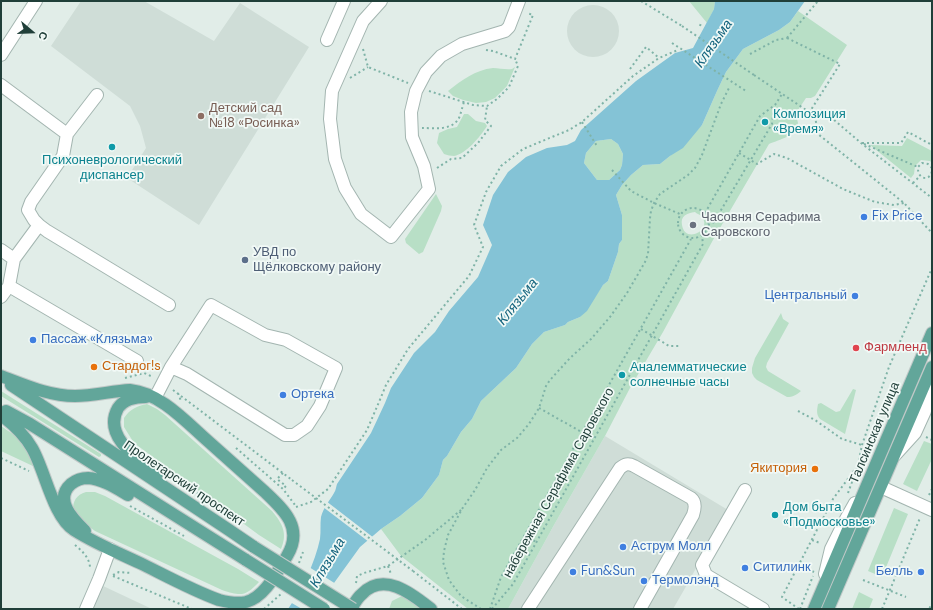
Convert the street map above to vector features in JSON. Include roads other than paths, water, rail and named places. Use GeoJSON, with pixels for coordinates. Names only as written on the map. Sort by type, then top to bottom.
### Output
{"type":"FeatureCollection","features":[{"type":"Feature","properties":{"kind":"main road","name":"Талсинская улица"},"geometry":{"type":"LineString","coordinates":[[814,609],[932,333]]}},
{"type":"Feature","properties":{"kind":"main road","name":"Талсинская улица"},"geometry":{"type":"LineString","coordinates":[[828,609],[932,368]]}},
{"type":"Feature","properties":{"kind":"main road"},"geometry":{"type":"LineString","coordinates":[[1,377],[39,390],[58,394],[75,396],[130,390],[139,391],[155,398],[184,420],[277,504],[290,520],[293,531],[292,546],[267,587],[255,598],[246,602],[234,603],[219,600],[198,591],[73,530],[64,521],[58,510],[32,449],[14,426],[1,415]]}},
{"type":"Feature","properties":{"kind":"main road","name":"Пролетарский проспект"},"geometry":{"type":"LineString","coordinates":[[1,377],[228,530],[352,609]]}},
{"type":"Feature","properties":{"kind":"main road"},"geometry":{"type":"LineString","coordinates":[[155,398],[139,397],[126,401],[120,406],[114,421],[114,426],[119,438],[132,454],[228,530]]}},
{"type":"Feature","properties":{"kind":"main road"},"geometry":{"type":"LineString","coordinates":[[1,409],[30,424],[324,609]]}},
{"type":"Feature","properties":{"kind":"main road"},"geometry":{"type":"LineString","coordinates":[[94,541],[68,511],[63,498],[69,485],[82,478],[89,478],[112,486],[221,545]]}},
{"type":"Feature","properties":{"kind":"main road"},"geometry":{"type":"LineString","coordinates":[[352,609],[361,594],[366,590],[372,586],[385,584],[397,586],[403,589],[431,609]]}},
{"type":"Feature","properties":{"kind":"street"},"geometry":{"type":"LineString","coordinates":[[1,55],[36,1]]}},
{"type":"Feature","properties":{"kind":"street"},"geometry":{"type":"LineString","coordinates":[[327,40],[344,1]]}},
{"type":"Feature","properties":{"kind":"street"},"geometry":{"type":"LineString","coordinates":[[381,1],[363,21],[332,91],[330,119],[335,160],[345,188],[361,214],[391,237],[429,189],[424,166],[412,137],[411,112],[416,91],[426,72],[441,56],[462,44],[505,31],[509,27],[517,5]]}},
{"type":"Feature","properties":{"kind":"street"},"geometry":{"type":"LineString","coordinates":[[1,85],[67,134]]}},
{"type":"Feature","properties":{"kind":"street"},"geometry":{"type":"LineString","coordinates":[[97,95],[67,134],[63,156],[58,157],[31,202],[28,210],[34,220],[47,231],[169,305]]}},
{"type":"Feature","properties":{"kind":"street"},"geometry":{"type":"LineString","coordinates":[[1,297],[9,286],[14,259],[39,225]]}},
{"type":"Feature","properties":{"kind":"street"},"geometry":{"type":"LineString","coordinates":[[1,250],[14,259]]}},
{"type":"Feature","properties":{"kind":"street"},"geometry":{"type":"LineString","coordinates":[[9,286],[137,361]]}},
{"type":"Feature","properties":{"kind":"street"},"geometry":{"type":"LineString","coordinates":[[155,398],[171,366],[211,305],[265,335],[286,340],[336,368],[320,406],[307,426],[294,435],[285,435],[187,374],[171,366]]}},
{"type":"Feature","properties":{"kind":"street"},"geometry":{"type":"LineString","coordinates":[[528,609],[620,468],[628,464],[693,499],[695,505],[693,515],[640,609]]}},
{"type":"Feature","properties":{"kind":"street"},"geometry":{"type":"LineString","coordinates":[[881,487],[928,508]]}},
{"type":"Feature","properties":{"kind":"street"},"geometry":{"type":"LineString","coordinates":[[745,490],[702,565],[706,575],[763,609]]}},
{"type":"Feature","properties":{"kind":"street"},"geometry":{"type":"LineString","coordinates":[[86,609],[110,549]]}},
{"type":"Feature","properties":{"kind":"water","name":"Клязьма"},"geometry":{"type":"Polygon","coordinates":[[[715,1],[805,1],[790,22],[779,30],[743,49],[726,72],[702,125],[683,148],[660,164],[643,165],[622,185],[616,195],[622,215],[622,240],[619,244],[618,252],[608,281],[603,285],[587,311],[580,317],[568,322],[565,325],[544,332],[532,344],[516,368],[481,401],[472,419],[461,432],[447,456],[443,460],[439,475],[422,498],[360,547],[334,583],[318,609],[288,609],[303,584],[315,557],[320,539],[321,517],[323,510],[335,492],[337,484],[371,433],[391,388],[414,353],[435,332],[449,311],[478,277],[492,245],[483,225],[493,195],[508,172],[526,157],[547,148],[567,145],[575,141],[581,130],[636,81],[675,53],[693,48],[714,9],[715,1]],[[611,139],[596,141],[586,153],[584,163],[597,180],[609,180],[620,170],[623,154],[618,144],[611,139]]]}},
{"type":"Feature","properties":{"kind":"place","name":"Детский сад №18 «Росинка»"},"geometry":{"type":"Point","coordinates":[201,116]}},
{"type":"Feature","properties":{"kind":"place","name":"Композиция «Время»"},"geometry":{"type":"Point","coordinates":[765,122]}},
{"type":"Feature","properties":{"kind":"place","name":"Психоневрологический диспансер"},"geometry":{"type":"Point","coordinates":[112,147]}},
{"type":"Feature","properties":{"kind":"place","name":"Fix Price"},"geometry":{"type":"Point","coordinates":[864,217]}},
{"type":"Feature","properties":{"kind":"place","name":"Часовня Серафима Саровского"},"geometry":{"type":"Point","coordinates":[693,225]}},
{"type":"Feature","properties":{"kind":"place","name":"УВД по Щёлковскому району"},"geometry":{"type":"Point","coordinates":[245,260]}},
{"type":"Feature","properties":{"kind":"place","name":"Центральный"},"geometry":{"type":"Point","coordinates":[855,296]}},
{"type":"Feature","properties":{"kind":"place","name":"Пассаж «Клязьма»"},"geometry":{"type":"Point","coordinates":[33,340]}},
{"type":"Feature","properties":{"kind":"place","name":"Фармленд"},"geometry":{"type":"Point","coordinates":[856,348]}},
{"type":"Feature","properties":{"kind":"place","name":"Стардог!s"},"geometry":{"type":"Point","coordinates":[94,367]}},
{"type":"Feature","properties":{"kind":"place","name":"Аналемматические солнечные часы"},"geometry":{"type":"Point","coordinates":[622,375]}},
{"type":"Feature","properties":{"kind":"place","name":"Ортека"},"geometry":{"type":"Point","coordinates":[283,395]}},
{"type":"Feature","properties":{"kind":"place","name":"Якитория"},"geometry":{"type":"Point","coordinates":[815,469]}},
{"type":"Feature","properties":{"kind":"place","name":"Дом быта «Подмосковье»"},"geometry":{"type":"Point","coordinates":[775,515]}},
{"type":"Feature","properties":{"kind":"place","name":"Аструм Молл"},"geometry":{"type":"Point","coordinates":[623,547]}},
{"type":"Feature","properties":{"kind":"place","name":"Ситилинк"},"geometry":{"type":"Point","coordinates":[745,568]}},
{"type":"Feature","properties":{"kind":"place","name":"Fun&Sun"},"geometry":{"type":"Point","coordinates":[573,572]}},
{"type":"Feature","properties":{"kind":"place","name":"Белль"},"geometry":{"type":"Point","coordinates":[921,572]}},
{"type":"Feature","properties":{"kind":"place","name":"Термолэнд"},"geometry":{"type":"Point","coordinates":[644,581]}}]}
